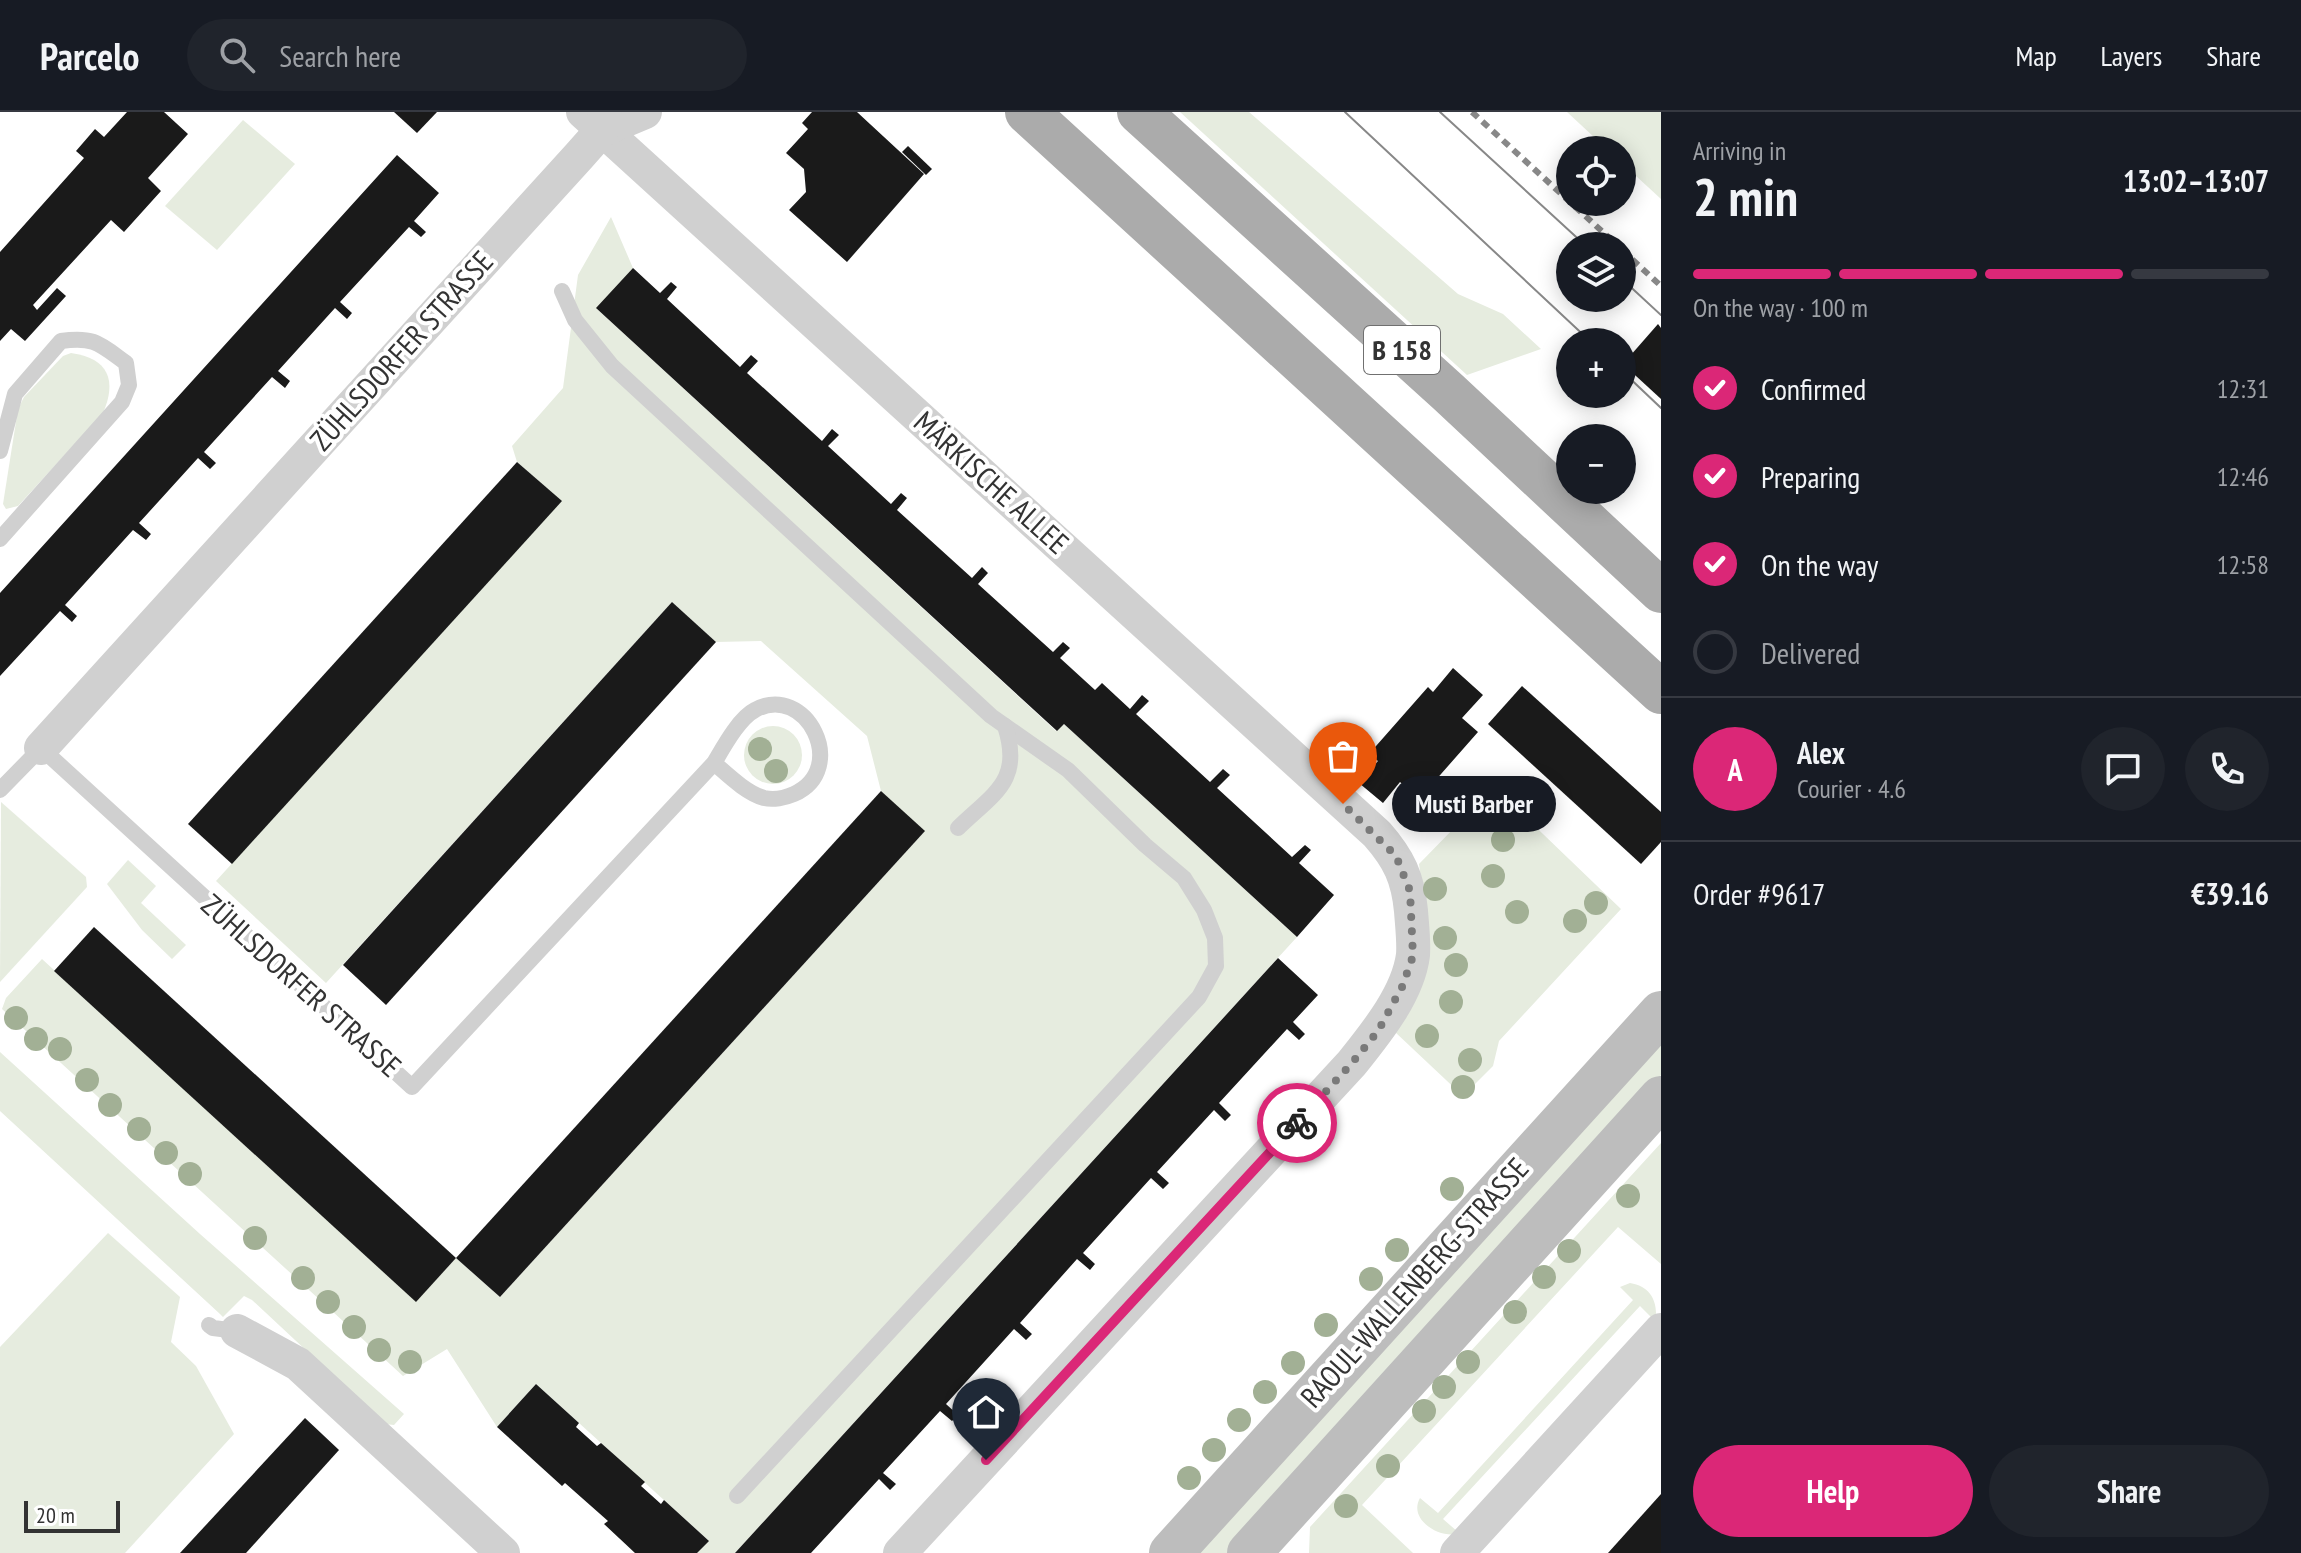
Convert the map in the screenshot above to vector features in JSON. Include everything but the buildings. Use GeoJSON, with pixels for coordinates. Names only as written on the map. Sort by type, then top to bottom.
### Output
{"type":"FeatureCollection","features":[{"type":"Feature","properties":{"kind":"main road","name":"B 158"},"geometry":{"type":"LineString","coordinates":[[1027,112],[1661,692]]}},
{"type":"Feature","properties":{"kind":"main road","name":"B 158"},"geometry":{"type":"LineString","coordinates":[[1139,112],[1448,392],[1661,591]]}},
{"type":"Feature","properties":{"kind":"main road","name":"RAOUL-WALLENBERG-STRASSE"},"geometry":{"type":"LineString","coordinates":[[1171,1553],[1661,1013]]}},
{"type":"Feature","properties":{"kind":"main road","name":"RAOUL-WALLENBERG-STRASSE"},"geometry":{"type":"LineString","coordinates":[[1261,1549],[1661,1098]]}},
{"type":"Feature","properties":{"kind":"street","name":"ZÜHLSDORFER STRASSE"},"geometry":{"type":"LineString","coordinates":[[41,748],[597,118],[645,112]]}},
{"type":"Feature","properties":{"kind":"street","name":"MÄRKISCHE ALLEE"},"geometry":{"type":"LineString","coordinates":[[597,118],[1377,834],[1396,856],[1410,891],[1413,956],[1402,987],[1378,1031],[1352,1063],[900,1553]]}},
{"type":"Feature","properties":{"kind":"street"},"geometry":{"type":"LineString","coordinates":[[223,1328],[298,1364],[503,1553]]}},
{"type":"Feature","properties":{"kind":"street"},"geometry":{"type":"LineString","coordinates":[[1457,1553],[1661,1330]]}},
{"type":"Feature","properties":{"kind":"lane"},"geometry":{"type":"LineString","coordinates":[[562,291],[575,320],[612,366],[991,716],[1068,770],[1145,845],[1184,878],[1204,910],[1215,938],[1216,966],[1199,997],[737,1496]]}},
{"type":"Feature","properties":{"kind":"lane"},"geometry":{"type":"LineString","coordinates":[[0,451],[15,394],[61,341],[82,338],[96,341],[126,363],[129,385],[122,402],[0,539]]}},
{"type":"Feature","properties":{"kind":"lane","name":"ZÜHLSDORFER STRASSE"},"geometry":{"type":"LineString","coordinates":[[0,790],[41,748],[412,1087],[714,763],[734,732],[754,710],[776,705],[800,713],[815,728],[820,750],[815,779],[804,790],[785,798],[764,798],[714,763]]}},
{"type":"Feature","properties":{"kind":"lane"},"geometry":{"type":"LineString","coordinates":[[958,828],[1003,785],[1011,767],[1013,749],[1005,726]]}},
{"type":"Feature","properties":{"kind":"shaded area"},"geometry":{"type":"Polygon","coordinates":[[[1180,112],[1249,112],[1458,294],[1503,314],[1541,349],[1467,375],[1180,112]]]}},
{"type":"Feature","properties":{"kind":"shaded area"},"geometry":{"type":"Polygon","coordinates":[[[1567,112],[1661,112],[1661,199],[1636,176],[1636,136],[1593,136],[1567,112]]]}},
{"type":"Feature","properties":{"kind":"shaded area"},"geometry":{"type":"Polygon","coordinates":[[[243,120],[295,164],[217,250],[165,206],[243,120]]]}},
{"type":"Feature","properties":{"kind":"shaded area"},"geometry":{"type":"Polygon","coordinates":[[[611,217],[633,268],[597,309],[1056,731],[1064,724],[1297,937],[735,1553],[697,1553],[708,1540],[536,1384],[497,1427],[447,1349],[403,1376],[2,1009],[6,998],[42,959],[416,1301],[456,1258],[500,1297],[924,832],[881,791],[867,736],[761,641],[716,642],[672,602],[326,983],[216,881],[561,501],[517,462],[512,446],[563,388],[578,275],[611,217]]]}},
{"type":"Feature","properties":{"kind":"shaded area"},"geometry":{"type":"Polygon","coordinates":[[[71,353],[94,360],[106,373],[109,391],[103,413],[18,506],[6,509],[3,504],[18,409],[24,397],[63,356],[71,353]]]}},
{"type":"Feature","properties":{"kind":"shaded area"},"geometry":{"type":"Polygon","coordinates":[[[773,726],[793,735],[802,755],[793,775],[773,784],[753,775],[744,755],[753,735],[773,726]]]}},
{"type":"Feature","properties":{"kind":"shaded area"},"geometry":{"type":"Polygon","coordinates":[[[1494,787],[1621,909],[1499,1041],[1493,1066],[1463,1096],[1395,1032],[1428,927],[1419,864],[1494,787]]]}},
{"type":"Feature","properties":{"kind":"shaded area"},"geometry":{"type":"Polygon","coordinates":[[[1,802],[86,877],[87,887],[0,982],[1,802]]]}},
{"type":"Feature","properties":{"kind":"shaded area"},"geometry":{"type":"Polygon","coordinates":[[[128,860],[156,886],[141,903],[186,945],[172,959],[142,930],[107,884],[128,860]]]}},
{"type":"Feature","properties":{"kind":"shaded area"},"geometry":{"type":"Polygon","coordinates":[[[1661,1038],[1661,1075],[1657,1080],[1228,1553],[1193,1553],[1661,1038]]]}},
{"type":"Feature","properties":{"kind":"shaded area"},"geometry":{"type":"Polygon","coordinates":[[[0,1052],[404,1414],[394,1425],[385,1424],[252,1300],[244,1296],[223,1317],[0,1111],[0,1052]]]}},
{"type":"Feature","properties":{"kind":"shaded area"},"geometry":{"type":"Polygon","coordinates":[[[1661,1143],[1661,1264],[1618,1227],[1362,1505],[1413,1553],[1309,1553],[1310,1527],[1661,1143]]]}},
{"type":"Feature","properties":{"kind":"shaded area"},"geometry":{"type":"Polygon","coordinates":[[[108,1233],[180,1297],[171,1342],[196,1366],[234,1434],[125,1553],[0,1553],[0,1347],[108,1233]]]}},
{"type":"Feature","properties":{"kind":"shaded area"},"geometry":{"type":"Polygon","coordinates":[[[1630,1283],[1647,1290],[1655,1305],[1656,1317],[1653,1319],[1640,1306],[1443,1519],[1457,1534],[1434,1530],[1421,1520],[1417,1506],[1420,1498],[1438,1513],[1633,1300],[1620,1287],[1630,1283]]]}},
{"type":"Feature","properties":{"kind":"tram line"},"geometry":{"type":"LineString","coordinates":[[1345,112],[1576,328]]}},
{"type":"Feature","properties":{"kind":"tram line"},"geometry":{"type":"LineString","coordinates":[[1440,112],[1571,232]]}},
{"type":"Feature","properties":{"kind":"tram line"},"geometry":{"type":"LineString","coordinates":[[1636,292],[1661,315]]}},
{"type":"Feature","properties":{"kind":"tram line"},"geometry":{"type":"LineString","coordinates":[[1636,384],[1661,408]]}},
{"type":"Feature","properties":{"kind":"railway"},"geometry":{"type":"LineString","coordinates":[[1472,112],[1603,232]]}},
{"type":"Feature","properties":{"kind":"railway"},"geometry":{"type":"LineString","coordinates":[[1636,263],[1661,286]]}},
{"type":"Feature","properties":{"kind":"way so far"},"geometry":{"type":"LineString","coordinates":[[1297,1123],[1378,1031],[1402,987],[1413,956],[1410,891],[1396,856],[1343,804]]}},
{"type":"Feature","properties":{"kind":"place","name":"Musti Barber"},"geometry":{"type":"Point","coordinates":[1343,804]}},
{"type":"Feature","properties":{"kind":"route"},"geometry":{"type":"LineString","coordinates":[[986,1460],[1297,1123]]}}]}
